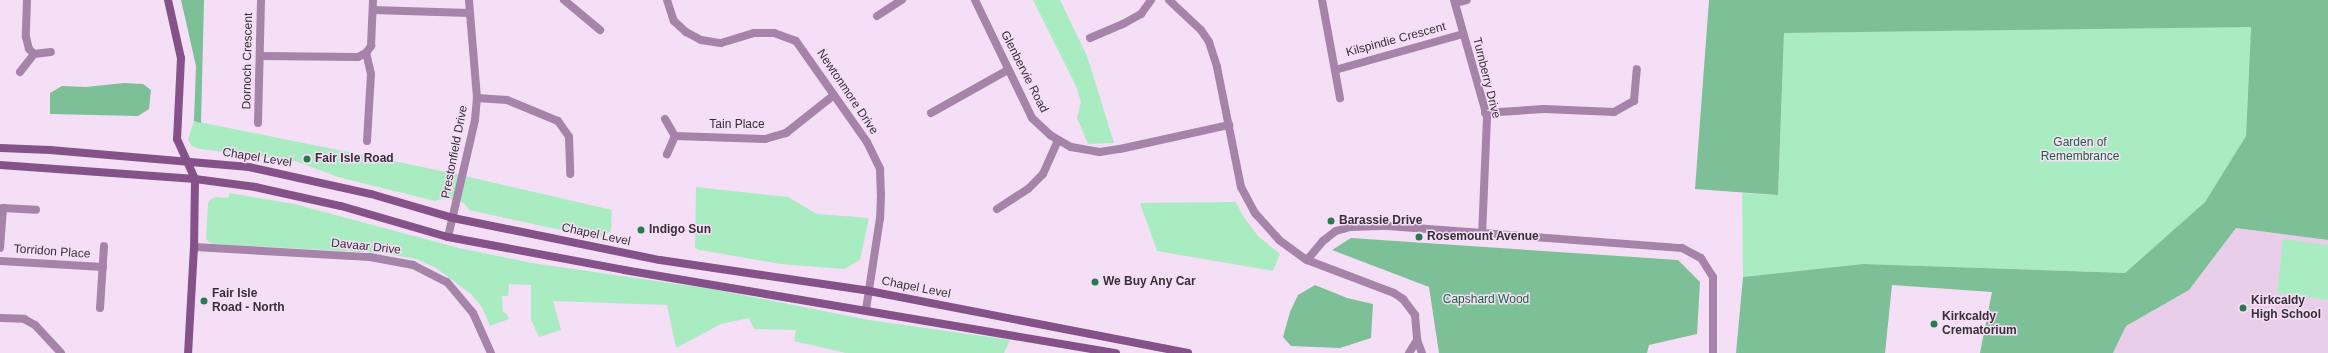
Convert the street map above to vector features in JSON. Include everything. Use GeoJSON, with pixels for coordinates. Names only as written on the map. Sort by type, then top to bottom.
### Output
{"type":"FeatureCollection","features":[{"type":"Feature","properties":{"kind":"main road"},"geometry":{"type":"LineString","coordinates":[[168,0],[181,58],[177,139],[195,178],[194,247],[188,353]]}},
{"type":"Feature","properties":{"kind":"main road","name":"Chapel Level"},"geometry":{"type":"LineString","coordinates":[[0,148],[187,161],[249,167],[371,194],[453,218],[660,260],[869,291],[1188,353]]}},
{"type":"Feature","properties":{"kind":"main road"},"geometry":{"type":"LineString","coordinates":[[0,165],[195,178],[255,187],[341,206],[448,237],[624,270],[1116,353]]}},
{"type":"Feature","properties":{"kind":"street"},"geometry":{"type":"LineString","coordinates":[[27,0],[26,37],[29,48],[34,54]]}},
{"type":"Feature","properties":{"kind":"street","name":"Dornoch Crescent"},"geometry":{"type":"LineString","coordinates":[[258,123],[262,0]]}},
{"type":"Feature","properties":{"kind":"street"},"geometry":{"type":"LineString","coordinates":[[260,56],[358,57],[366,53],[371,46],[373,0]]}},
{"type":"Feature","properties":{"kind":"street","name":"Prestonfield Drive"},"geometry":{"type":"LineString","coordinates":[[448,237],[475,120],[477,98],[469,0]]}},
{"type":"Feature","properties":{"kind":"street"},"geometry":{"type":"LineString","coordinates":[[564,0],[600,30]]}},
{"type":"Feature","properties":{"kind":"street","name":"Newtonmore Drive"},"geometry":{"type":"LineString","coordinates":[[667,0],[674,21],[686,32],[701,40],[721,43],[754,33],[774,33],[796,41],[867,142],[880,169],[882,194],[880,218],[866,310]]}},
{"type":"Feature","properties":{"kind":"street"},"geometry":{"type":"LineString","coordinates":[[877,16],[902,0]]}},
{"type":"Feature","properties":{"kind":"street","name":"Glenbervie Road"},"geometry":{"type":"LineString","coordinates":[[975,0],[1032,118],[1050,135],[1071,147],[1100,152],[1228,125]]}},
{"type":"Feature","properties":{"kind":"street"},"geometry":{"type":"LineString","coordinates":[[1090,38],[1123,24],[1141,14],[1151,0]]}},
{"type":"Feature","properties":{"kind":"street"},"geometry":{"type":"LineString","coordinates":[[1169,0],[1201,30],[1209,42],[1217,67],[1241,187],[1255,213],[1279,240],[1306,260],[1394,293],[1403,299],[1415,315],[1417,340],[1422,353]]}},
{"type":"Feature","properties":{"kind":"street","name":"Kilspindie Crescent"},"geometry":{"type":"LineString","coordinates":[[1322,0],[1340,98]]}},
{"type":"Feature","properties":{"kind":"street"},"geometry":{"type":"LineString","coordinates":[[1454,2],[1466,0]]}},
{"type":"Feature","properties":{"kind":"street","name":"Turnberry Drive"},"geometry":{"type":"LineString","coordinates":[[1454,2],[1485,113],[1482,234]]}},
{"type":"Feature","properties":{"kind":"street"},"geometry":{"type":"LineString","coordinates":[[373,10],[469,13]]}},
{"type":"Feature","properties":{"kind":"street","name":"Kilspindie Crescent"},"geometry":{"type":"LineString","coordinates":[[1335,70],[1463,34]]}},
{"type":"Feature","properties":{"kind":"street"},"geometry":{"type":"LineString","coordinates":[[20,72],[34,54],[51,52]]}},
{"type":"Feature","properties":{"kind":"street"},"geometry":{"type":"LineString","coordinates":[[366,53],[371,74],[367,141]]}},
{"type":"Feature","properties":{"kind":"street"},"geometry":{"type":"LineString","coordinates":[[1485,113],[1544,109],[1614,112],[1634,101],[1637,69]]}},
{"type":"Feature","properties":{"kind":"street"},"geometry":{"type":"LineString","coordinates":[[931,113],[1008,70]]}},
{"type":"Feature","properties":{"kind":"street","name":"Tain Place"},"geometry":{"type":"LineString","coordinates":[[675,136],[765,139],[786,133],[834,95]]}},
{"type":"Feature","properties":{"kind":"street"},"geometry":{"type":"LineString","coordinates":[[477,98],[507,100],[558,122],[569,137],[570,174]]}},
{"type":"Feature","properties":{"kind":"street"},"geometry":{"type":"LineString","coordinates":[[665,118],[675,136],[667,154]]}},
{"type":"Feature","properties":{"kind":"street"},"geometry":{"type":"LineString","coordinates":[[997,209],[1028,189],[1043,174],[1058,140]]}},
{"type":"Feature","properties":{"kind":"street","name":"Torridon Place"},"geometry":{"type":"LineString","coordinates":[[0,248],[3,208],[36,210]]}},
{"type":"Feature","properties":{"kind":"street"},"geometry":{"type":"LineString","coordinates":[[1306,260],[1323,241],[1336,231],[1350,227],[1388,226],[1682,248],[1701,258],[1713,277],[1713,353]]}},
{"type":"Feature","properties":{"kind":"street","name":"Torridon Place"},"geometry":{"type":"LineString","coordinates":[[100,308],[104,246]]}},
{"type":"Feature","properties":{"kind":"street","name":"Davaar Drive"},"geometry":{"type":"LineString","coordinates":[[194,247],[370,257],[413,265],[447,282],[473,313],[491,353]]}},
{"type":"Feature","properties":{"kind":"street","name":"Torridon Place"},"geometry":{"type":"LineString","coordinates":[[0,261],[103,267]]}},
{"type":"Feature","properties":{"kind":"street"},"geometry":{"type":"LineString","coordinates":[[0,318],[24,319],[35,325],[61,353]]}},
{"type":"Feature","properties":{"kind":"street"},"geometry":{"type":"LineString","coordinates":[[1409,353],[1417,340]]}},
{"type":"Feature","properties":{"kind":"shaded area"},"geometry":{"type":"Polygon","coordinates":[[[181,0],[204,0],[201,123],[194,121],[196,66],[181,0]]]}},
{"type":"Feature","properties":{"kind":"shaded area"},"geometry":{"type":"Polygon","coordinates":[[[1709,0],[2328,0],[2328,240],[2236,228],[2189,290],[2126,326],[2113,353],[1980,353],[1992,292],[1892,285],[1885,353],[1736,353],[1743,277],[1863,264],[2125,273],[2205,202],[2246,136],[2251,27],[1784,33],[1778,195],[1695,189],[1709,0]]]}},
{"type":"Feature","properties":{"kind":"shaded area"},"geometry":{"type":"Polygon","coordinates":[[[124,83],[143,84],[151,90],[149,109],[138,116],[50,114],[50,93],[62,86],[86,87],[124,83]]]}},
{"type":"Feature","properties":{"kind":"shaded area","name":"Kirkcaldy High School"},"geometry":{"type":"Polygon","coordinates":[[[2236,228],[2328,240],[2328,353],[2113,353],[2126,326],[2189,290],[2236,228]]]}},
{"type":"Feature","properties":{"kind":"shaded area","name":"Capshard Wood"},"geometry":{"type":"Polygon","coordinates":[[[1351,238],[1678,260],[1700,282],[1697,334],[1649,345],[1647,353],[1439,353],[1429,287],[1332,250],[1351,238]]]}},
{"type":"Feature","properties":{"kind":"shaded area"},"geometry":{"type":"Polygon","coordinates":[[[1315,285],[1347,298],[1373,304],[1371,338],[1340,348],[1291,346],[1283,337],[1290,312],[1298,295],[1315,285]]]}},
{"type":"Feature","properties":{"kind":"green space"},"geometry":{"type":"Polygon","coordinates":[[[1033,0],[1060,0],[1087,56],[1114,143],[1088,144],[1077,118],[1081,102],[1076,86],[1033,0]]]}},
{"type":"Feature","properties":{"kind":"green space","name":"Garden of Remembrance"},"geometry":{"type":"Polygon","coordinates":[[[2251,26],[2246,136],[2205,202],[2125,273],[1863,264],[1743,277],[1742,193],[1778,195],[1784,33],[2251,26]]]}},
{"type":"Feature","properties":{"kind":"green space"},"geometry":{"type":"Polygon","coordinates":[[[194,121],[452,173],[612,210],[611,231],[601,237],[551,228],[469,210],[464,203],[445,198],[435,201],[338,177],[295,161],[200,149],[192,146],[188,140],[194,121]]]}},
{"type":"Feature","properties":{"kind":"green space"},"geometry":{"type":"Polygon","coordinates":[[[696,187],[788,197],[817,214],[869,218],[860,260],[844,269],[780,264],[695,248],[696,187]]]}},
{"type":"Feature","properties":{"kind":"green space"},"geometry":{"type":"Polygon","coordinates":[[[230,193],[294,204],[459,248],[532,263],[712,289],[869,320],[1010,340],[1004,353],[846,353],[794,341],[796,330],[754,329],[749,318],[721,324],[676,348],[667,305],[553,301],[561,330],[539,337],[531,320],[531,285],[509,284],[508,296],[502,296],[503,312],[506,313],[509,319],[490,326],[482,307],[471,294],[436,268],[416,259],[382,253],[214,244],[209,242],[206,239],[208,203],[211,199],[217,197],[228,198],[230,193]]]}},
{"type":"Feature","properties":{"kind":"green space"},"geometry":{"type":"Polygon","coordinates":[[[1236,202],[1243,216],[1258,236],[1280,254],[1273,271],[1157,251],[1140,203],[1236,202]]]}},
{"type":"Feature","properties":{"kind":"green space"},"geometry":{"type":"Polygon","coordinates":[[[2283,239],[2328,245],[2328,300],[2277,293],[2283,239]]]}},
{"type":"Feature","properties":{"kind":"place","name":"Fair Isle Road"},"geometry":{"type":"Point","coordinates":[307,159]}},
{"type":"Feature","properties":{"kind":"place","name":"Barassie Drive"},"geometry":{"type":"Point","coordinates":[1331,221]}},
{"type":"Feature","properties":{"kind":"place","name":"Indigo Sun"},"geometry":{"type":"Point","coordinates":[641,230]}},
{"type":"Feature","properties":{"kind":"place","name":"Rosemount Avenue"},"geometry":{"type":"Point","coordinates":[1419,237]}},
{"type":"Feature","properties":{"kind":"place","name":"We Buy Any Car"},"geometry":{"type":"Point","coordinates":[1095,282]}},
{"type":"Feature","properties":{"kind":"place","name":"Fair Isle Road - North"},"geometry":{"type":"Point","coordinates":[204,301]}},
{"type":"Feature","properties":{"kind":"place","name":"Kirkcaldy High School"},"geometry":{"type":"Point","coordinates":[2243,308]}},
{"type":"Feature","properties":{"kind":"place","name":"Kirkcaldy Crematorium"},"geometry":{"type":"Point","coordinates":[1934,324]}}]}
